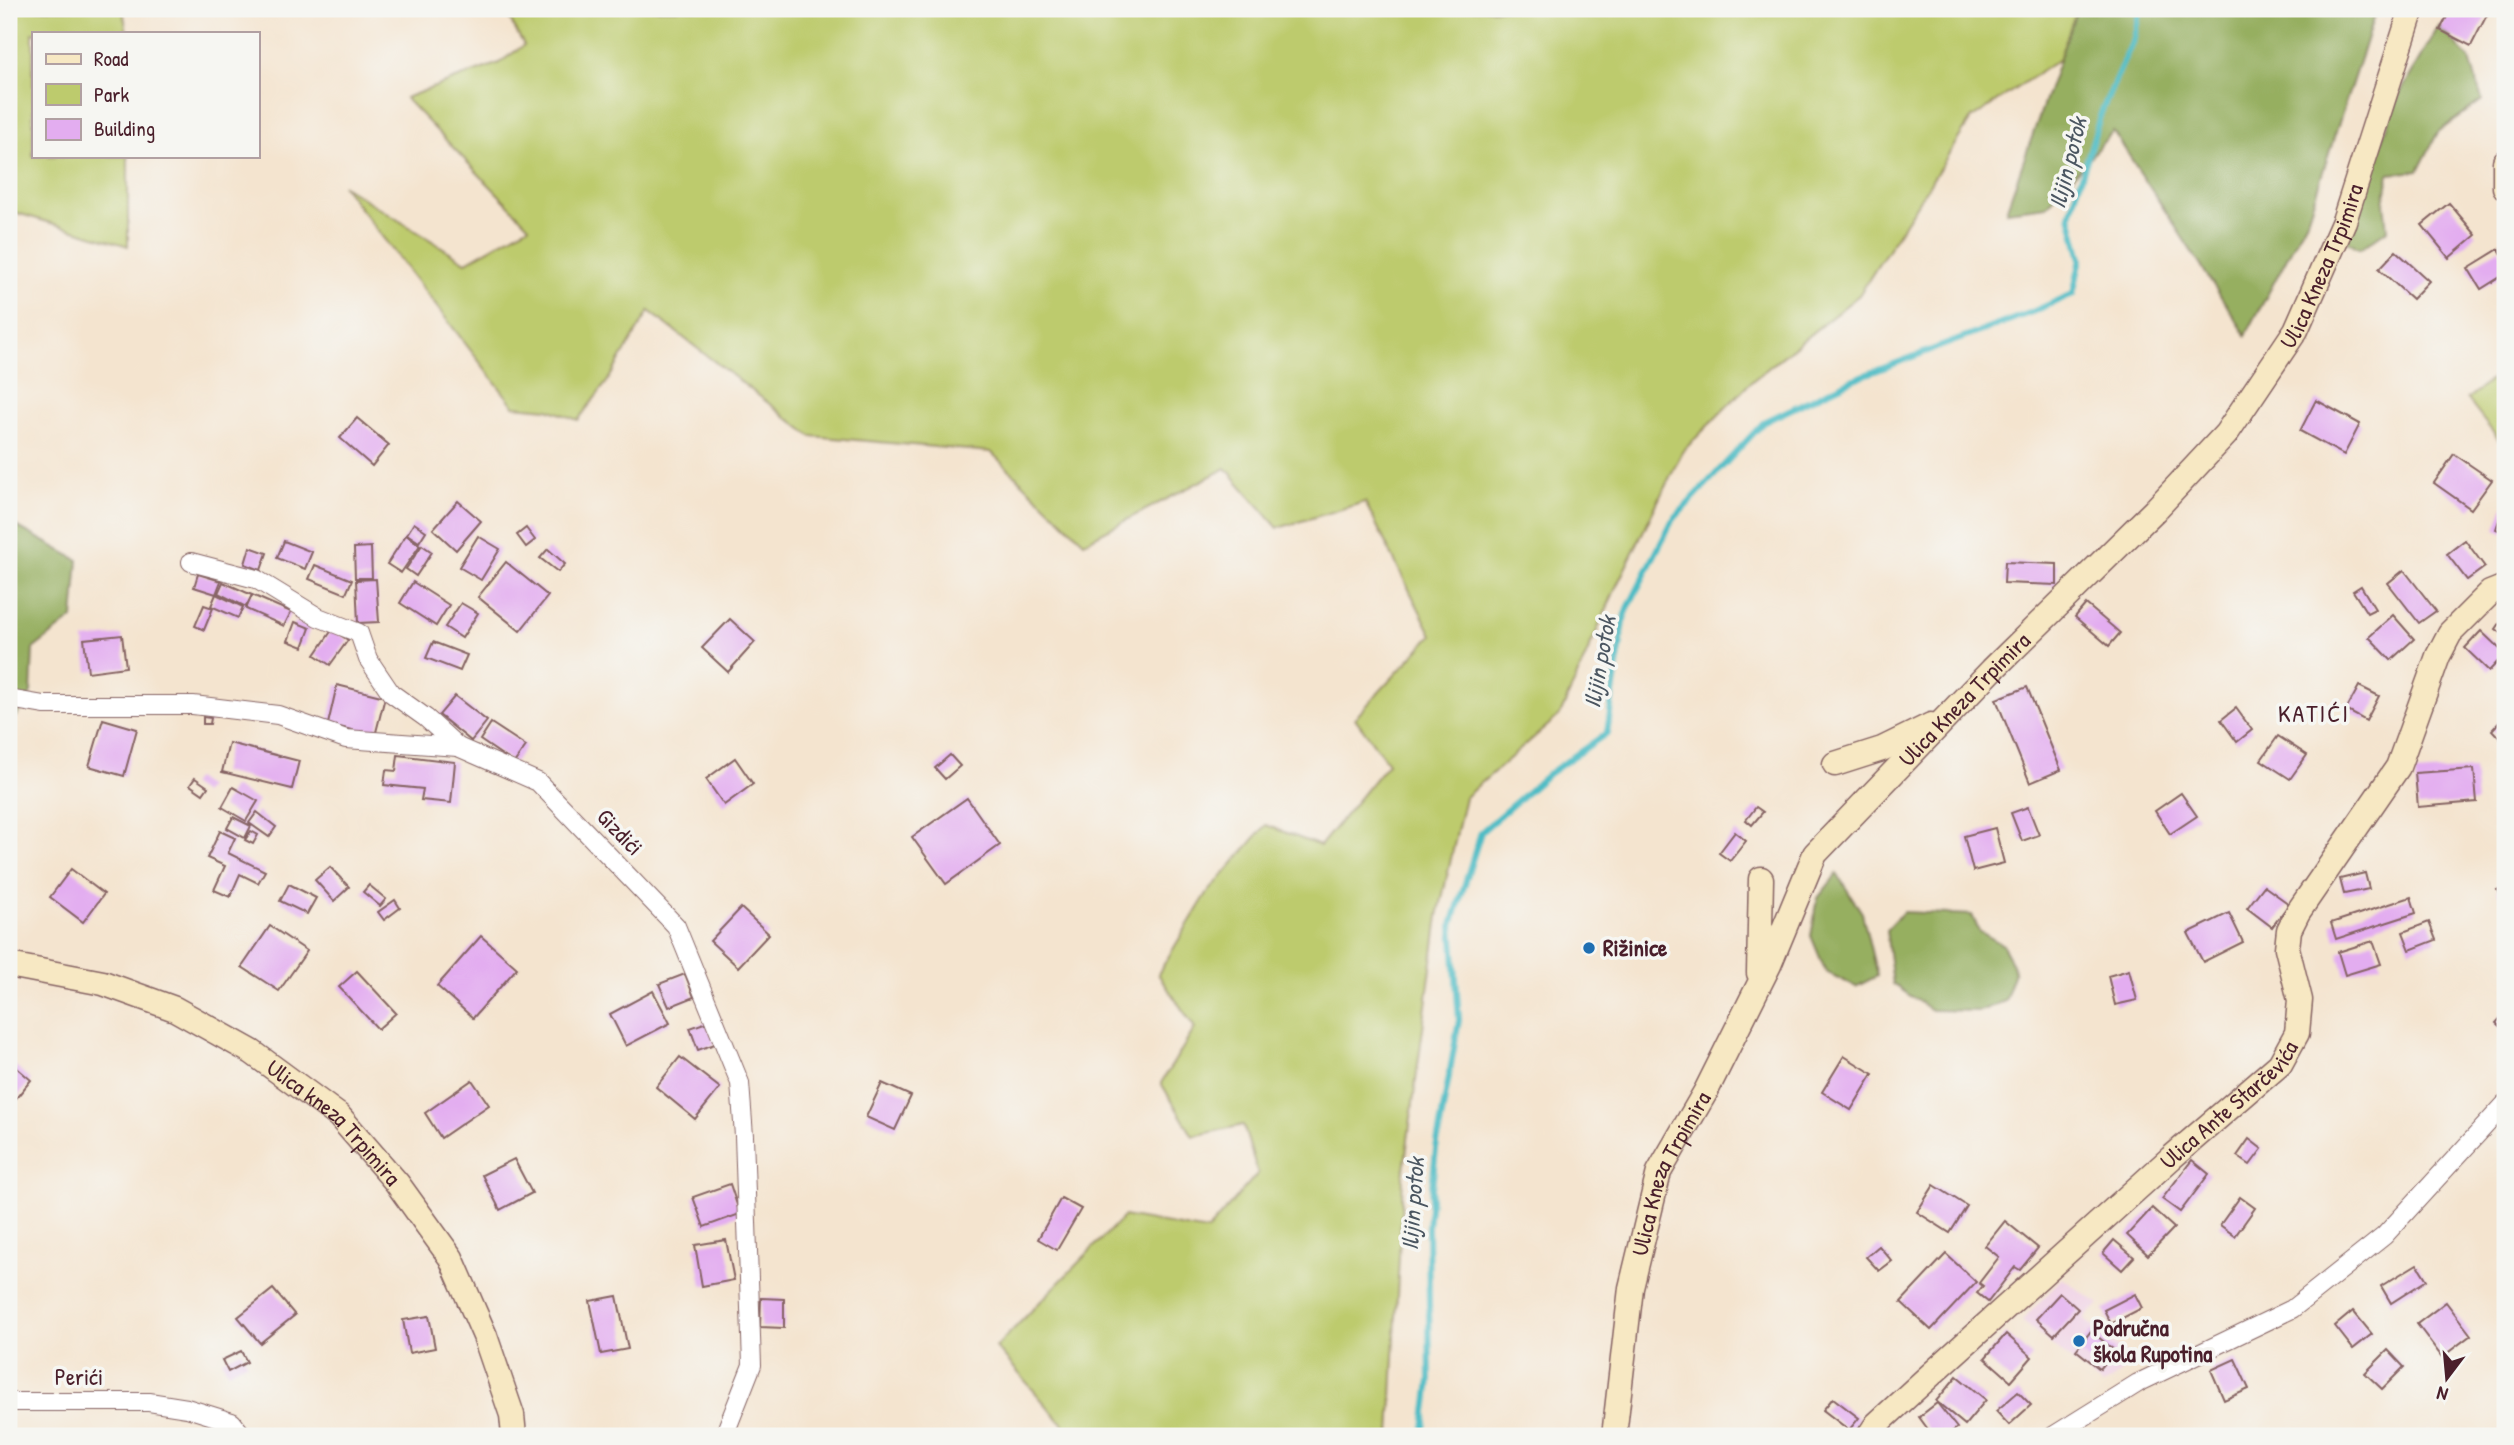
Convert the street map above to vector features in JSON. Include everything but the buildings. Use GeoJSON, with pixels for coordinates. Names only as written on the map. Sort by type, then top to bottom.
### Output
{"type":"FeatureCollection","features":[{"type":"Feature","properties":{"kind":"main road","name":"Ulica Kneza Trpimira"},"geometry":{"type":"LineString","coordinates":[[1614,1436],[1631,1288],[1659,1172],[1706,1091],[1758,988],[1815,854],[1947,717],[2155,510],[2226,434],[2296,330],[2344,221],[2412,9]]}},
{"type":"Feature","properties":{"kind":"main road","name":"Ulica Ante Starčevića"},"geometry":{"type":"LineString","coordinates":[[1869,1436],[1877,1424],[1965,1344],[2171,1158],[2280,1064],[2297,1032],[2300,1000],[2287,948],[2290,930],[2298,912],[2398,767],[2438,656],[2450,633],[2490,593],[2505,587]]}},
{"type":"Feature","properties":{"kind":"main road"},"geometry":{"type":"LineString","coordinates":[[1835,764],[1882,749],[1947,717]]}},
{"type":"Feature","properties":{"kind":"main road"},"geometry":{"type":"LineString","coordinates":[[1758,988],[1761,879]]}},
{"type":"Feature","properties":{"kind":"main road","name":"Ulica kneza Trpimira"},"geometry":{"type":"LineString","coordinates":[[9,965],[103,983],[175,1009],[252,1052],[339,1116],[397,1183],[451,1258],[485,1336],[512,1415],[514,1436]]}},
{"type":"Feature","properties":{"kind":"street"},"geometry":{"type":"LineString","coordinates":[[191,562],[256,579],[318,617],[359,633],[368,659],[391,693],[426,718],[458,747]]}},
{"type":"Feature","properties":{"kind":"street","name":"Gizdići"},"geometry":{"type":"LineString","coordinates":[[9,699],[44,705],[193,705],[278,715],[346,739],[458,747],[538,782],[676,926],[740,1083],[752,1365],[724,1436]]}},
{"type":"Feature","properties":{"kind":"street"},"geometry":{"type":"LineString","coordinates":[[2053,1436],[2138,1383],[2292,1309],[2384,1236],[2505,1104]]}},
{"type":"Feature","properties":{"kind":"street","name":"Perići"},"geometry":{"type":"LineString","coordinates":[[9,1402],[149,1402],[187,1408],[232,1422],[243,1436]]}},
{"type":"Feature","properties":{"kind":"shaded area","name":"Područna škola Rupotina"},"geometry":{"type":"Polygon","coordinates":[[[2062,1278],[2099,1304],[2084,1319],[2135,1362],[2103,1386],[2022,1321],[2062,1278]]]}},
{"type":"Feature","properties":{"kind":"green space"},"geometry":{"type":"Polygon","coordinates":[[[9,9],[123,9],[127,32],[32,32],[32,158],[128,158],[128,246],[14,212],[9,208],[9,9]]]}},
{"type":"Feature","properties":{"kind":"green space"},"geometry":{"type":"Polygon","coordinates":[[[504,9],[2077,9],[2059,59],[1971,119],[1859,295],[1752,381],[1682,452],[1618,583],[1560,715],[1465,797],[1438,916],[1403,1177],[1390,1436],[1073,1436],[996,1347],[1124,1216],[1207,1231],[1258,1173],[1243,1125],[1193,1136],[1161,1083],[1195,1028],[1158,974],[1206,895],[1266,825],[1320,846],[1388,763],[1355,718],[1432,635],[1365,502],[1278,528],[1226,468],[1084,542],[991,452],[811,436],[649,311],[607,382],[578,420],[548,409],[514,406],[342,185],[466,262],[529,226],[405,98],[499,63],[524,45],[504,9]]]}},
{"type":"Feature","properties":{"kind":"green space"},"geometry":{"type":"Polygon","coordinates":[[[2077,9],[2371,9],[2374,16],[2307,220],[2246,335],[2113,131],[2047,206],[2006,211],[2077,9]]]}},
{"type":"Feature","properties":{"kind":"green space"},"geometry":{"type":"Polygon","coordinates":[[[2439,26],[2470,59],[2482,100],[2438,132],[2418,171],[2389,174],[2384,203],[2387,230],[2360,249],[2346,240],[2399,95],[2439,26]]]}},
{"type":"Feature","properties":{"kind":"green space"},"geometry":{"type":"Polygon","coordinates":[[[2505,369],[2505,444],[2503,445],[2467,399],[2505,369]]]}},
{"type":"Feature","properties":{"kind":"green space"},"geometry":{"type":"Polygon","coordinates":[[[9,522],[78,560],[73,618],[33,649],[31,693],[16,717],[9,716],[9,522]]]}},
{"type":"Feature","properties":{"kind":"green space"},"geometry":{"type":"Polygon","coordinates":[[[1837,874],[1862,913],[1877,976],[1856,987],[1826,972],[1811,936],[1818,898],[1837,874]]]}},
{"type":"Feature","properties":{"kind":"green space"},"geometry":{"type":"Polygon","coordinates":[[[1903,912],[1972,915],[1979,931],[2003,945],[2015,972],[2005,1001],[1980,1011],[1931,1010],[1893,984],[1886,930],[1903,912]]]}},
{"type":"Feature","properties":{"kind":"waterway","name":"Ilijin potok"},"geometry":{"type":"LineString","coordinates":[[1423,1436],[1430,1380],[1428,1227],[1436,1149],[1459,1020],[1452,925],[1481,832],[1547,775],[1607,733],[1625,614],[1672,521],[1764,422],[1854,379],[2073,294],[2081,259],[2070,215],[2101,113],[2134,38],[2140,9]]}},
{"type":"Feature","properties":{"kind":"place","name":"Rižinice"},"geometry":{"type":"Point","coordinates":[1589,948]}},
{"type":"Feature","properties":{"kind":"place","name":"Područna škola Rupotina"},"geometry":{"type":"Point","coordinates":[2079,1341]}},
{"type":"Feature","properties":{"kind":"district","name":"KATIĆI"},"geometry":{"type":"Point","coordinates":[2314,714]}}]}
